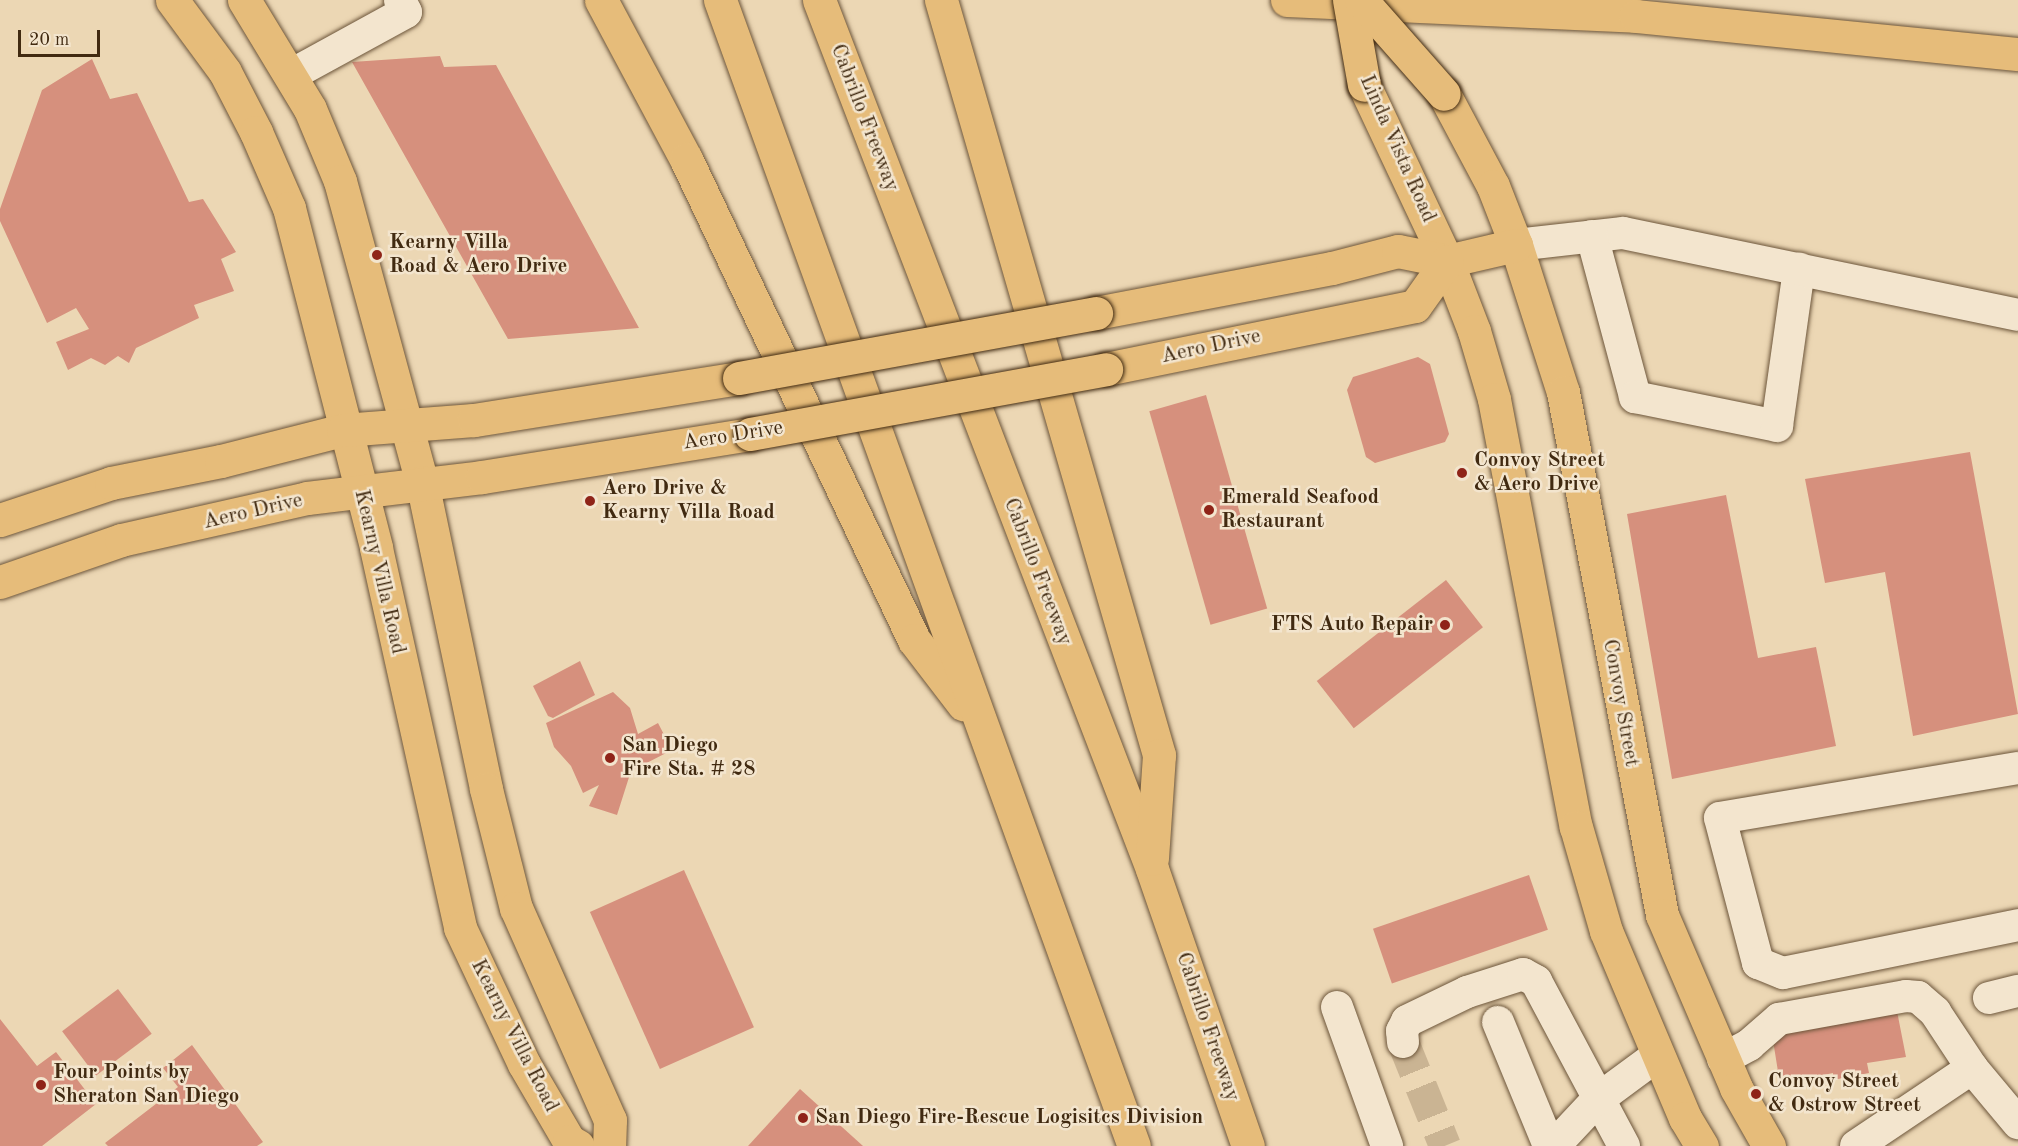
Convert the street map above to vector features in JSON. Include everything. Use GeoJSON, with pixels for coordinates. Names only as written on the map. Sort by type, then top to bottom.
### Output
{"type":"FeatureCollection","features":[{"type":"Feature","properties":{"kind":"main road","name":"Kearny Villa Road"},"geometry":{"type":"LineString","coordinates":[[172,0],[225,72],[289,208],[334,380],[343,430],[361,489],[460,928],[524,1064],[569,1141],[578,1146]]}},
{"type":"Feature","properties":{"kind":"main road"},"geometry":{"type":"LineString","coordinates":[[244,0],[310,109],[340,181],[422,482],[486,789],[516,908],[610,1120],[609,1146]]}},
{"type":"Feature","properties":{"kind":"main road"},"geometry":{"type":"LineString","coordinates":[[602,0],[686,159],[914,640],[982,728]]}},
{"type":"Feature","properties":{"kind":"main road"},"geometry":{"type":"LineString","coordinates":[[720,0],[1134,1146]]}},
{"type":"Feature","properties":{"kind":"main road","name":"Cabrillo Freeway"},"geometry":{"type":"LineString","coordinates":[[819,0],[1152,869],[1248,1146]]}},
{"type":"Feature","properties":{"kind":"main road"},"geometry":{"type":"LineString","coordinates":[[941,0],[1159,755],[1152,869]]}},
{"type":"Feature","properties":{"kind":"main road"},"geometry":{"type":"LineString","coordinates":[[1287,0],[1636,16],[2018,54]]}},
{"type":"Feature","properties":{"kind":"main road","name":"Linda Vista Road"},"geometry":{"type":"LineString","coordinates":[[1349,0],[1364,85],[1447,261]]}},
{"type":"Feature","properties":{"kind":"main road"},"geometry":{"type":"LineString","coordinates":[[0,520],[111,483],[221,461],[343,430],[407,423],[474,420],[739,378],[1332,268],[1398,251],[1447,261],[1516,245],[1493,186],[1444,94],[1361,0]]}},
{"type":"Feature","properties":{"kind":"main road","name":"Convoy Street"},"geometry":{"type":"LineString","coordinates":[[1516,245],[1563,392],[1662,915],[1723,1059],[1769,1146]]}},
{"type":"Feature","properties":{"kind":"main road"},"geometry":{"type":"LineString","coordinates":[[1447,261],[1472,326],[1494,399],[1574,820],[1606,931],[1658,1055],[1702,1146]]}},
{"type":"Feature","properties":{"kind":"main road","name":"Aero Drive"},"geometry":{"type":"LineString","coordinates":[[0,582],[121,540],[361,489],[482,477],[750,434],[1106,369],[1415,306],[1447,261]]}},
{"type":"Feature","properties":{"kind":"lane"},"geometry":{"type":"LineString","coordinates":[[291,75],[406,12],[400,0]]}},
{"type":"Feature","properties":{"kind":"lane"},"geometry":{"type":"LineString","coordinates":[[1516,245],[1623,233],[2018,315]]}},
{"type":"Feature","properties":{"kind":"lane"},"geometry":{"type":"LineString","coordinates":[[1592,236],[1635,397],[1777,426],[1799,269]]}},
{"type":"Feature","properties":{"kind":"lane"},"geometry":{"type":"LineString","coordinates":[[2018,768],[1720,818],[1758,963],[1783,973],[2018,925]]}},
{"type":"Feature","properties":{"kind":"lane"},"geometry":{"type":"LineString","coordinates":[[1403,1042],[1402,1031],[1407,1021],[1467,992],[1523,974],[1536,981],[1570,1041],[1597,1100],[1624,1146]]}},
{"type":"Feature","properties":{"kind":"lane"},"geometry":{"type":"LineString","coordinates":[[1723,1059],[1749,1045],[1779,1019],[1906,996],[1918,997],[1935,1012],[1972,1068],[2018,1123]]}},
{"type":"Feature","properties":{"kind":"lane"},"geometry":{"type":"LineString","coordinates":[[1337,1007],[1387,1146]]}},
{"type":"Feature","properties":{"kind":"lane"},"geometry":{"type":"LineString","coordinates":[[1498,1022],[1549,1146]]}},
{"type":"Feature","properties":{"kind":"lane"},"geometry":{"type":"LineString","coordinates":[[1554,1146],[1597,1100],[1658,1055]]}},
{"type":"Feature","properties":{"kind":"lane"},"geometry":{"type":"LineString","coordinates":[[1856,1146],[1972,1068]]}},
{"type":"Feature","properties":{"kind":"building"},"geometry":{"type":"Polygon","coordinates":[[[440,56],[444,67],[496,65],[639,328],[508,339],[352,62],[440,56]]]}},
{"type":"Feature","properties":{"kind":"building"},"geometry":{"type":"Polygon","coordinates":[[[92,59],[110,99],[137,93],[189,202],[203,199],[236,252],[221,259],[234,291],[194,305],[199,318],[136,348],[129,363],[118,356],[105,365],[91,358],[68,370],[56,342],[89,329],[76,308],[47,323],[0,221],[0,209],[42,90],[92,59]]]}},
{"type":"Feature","properties":{"kind":"building"},"geometry":{"type":"Polygon","coordinates":[[[1418,357],[1430,364],[1449,434],[1445,442],[1375,463],[1366,457],[1347,390],[1353,377],[1418,357]]]}},
{"type":"Feature","properties":{"kind":"building","name":"Emerald Seafood Restaurant"},"geometry":{"type":"Polygon","coordinates":[[[1206,395],[1267,608],[1210,625],[1149,411],[1206,395]]]}},
{"type":"Feature","properties":{"kind":"building"},"geometry":{"type":"Polygon","coordinates":[[[1970,452],[2018,714],[1913,736],[1885,572],[1825,583],[1805,479],[1970,452]]]}},
{"type":"Feature","properties":{"kind":"building"},"geometry":{"type":"Polygon","coordinates":[[[1726,495],[1758,658],[1816,647],[1836,746],[1672,779],[1627,514],[1726,495]]]}},
{"type":"Feature","properties":{"kind":"building"},"geometry":{"type":"Polygon","coordinates":[[[1446,580],[1483,627],[1354,728],[1317,681],[1446,580]]]}},
{"type":"Feature","properties":{"kind":"building"},"geometry":{"type":"Polygon","coordinates":[[[580,661],[595,695],[553,718],[548,716],[533,686],[580,661]]]}},
{"type":"Feature","properties":{"kind":"building","name":"San Diego Fire Sta. # 28"},"geometry":{"type":"Polygon","coordinates":[[[613,692],[630,708],[638,734],[658,723],[672,750],[631,771],[617,815],[589,806],[599,785],[583,793],[571,766],[554,747],[546,723],[613,692]]]}},
{"type":"Feature","properties":{"kind":"building"},"geometry":{"type":"Polygon","coordinates":[[[684,870],[754,1027],[660,1069],[590,912],[684,870]]]}},
{"type":"Feature","properties":{"kind":"building"},"geometry":{"type":"Polygon","coordinates":[[[1529,875],[1548,930],[1392,984],[1373,929],[1529,875]]]}},
{"type":"Feature","properties":{"kind":"building"},"geometry":{"type":"Polygon","coordinates":[[[118,989],[152,1034],[96,1076],[62,1031],[118,989]]]}},
{"type":"Feature","properties":{"kind":"building"},"geometry":{"type":"Polygon","coordinates":[[[1896,1006],[1906,1057],[1867,1063],[1869,1073],[1833,1080],[1833,1073],[1780,1084],[1771,1028],[1896,1006]]]}},
{"type":"Feature","properties":{"kind":"building","name":"Four Points by Sheraton San Diego"},"geometry":{"type":"Polygon","coordinates":[[[0,1019],[37,1066],[56,1052],[96,1104],[42,1146],[0,1146],[0,1019]]]}},
{"type":"Feature","properties":{"kind":"building"},"geometry":{"type":"Polygon","coordinates":[[[192,1045],[263,1142],[257,1146],[108,1146],[105,1143],[178,1087],[163,1068],[192,1045]]]}},
{"type":"Feature","properties":{"kind":"building","name":"San Diego Fire-Rescue Logisitcs Division"},"geometry":{"type":"Polygon","coordinates":[[[800,1089],[863,1146],[748,1146],[800,1089]]]}},
{"type":"Feature","properties":{"kind":"tunnel"},"geometry":{"type":"LineString","coordinates":[[1403,1042],[1445,1146]]}},
{"type":"Feature","properties":{"kind":"place","name":"Kearny Villa Road & Aero Drive"},"geometry":{"type":"Point","coordinates":[377,255]}},
{"type":"Feature","properties":{"kind":"place","name":"Convoy Street & Aero Drive"},"geometry":{"type":"Point","coordinates":[1462,473]}},
{"type":"Feature","properties":{"kind":"place","name":"Aero Drive & Kearny Villa Road"},"geometry":{"type":"Point","coordinates":[590,501]}},
{"type":"Feature","properties":{"kind":"place","name":"Emerald Seafood Restaurant"},"geometry":{"type":"Point","coordinates":[1209,510]}},
{"type":"Feature","properties":{"kind":"place","name":"FTS Auto Repair"},"geometry":{"type":"Point","coordinates":[1445,625]}},
{"type":"Feature","properties":{"kind":"place","name":"San Diego Fire Sta. # 28"},"geometry":{"type":"Point","coordinates":[610,758]}},
{"type":"Feature","properties":{"kind":"place","name":"Four Points by Sheraton San Diego"},"geometry":{"type":"Point","coordinates":[41,1085]}},
{"type":"Feature","properties":{"kind":"place","name":"Convoy Street & Ostrow Street"},"geometry":{"type":"Point","coordinates":[1756,1094]}},
{"type":"Feature","properties":{"kind":"place","name":"San Diego Fire-Rescue Logisitcs Division"},"geometry":{"type":"Point","coordinates":[803,1118]}}]}
